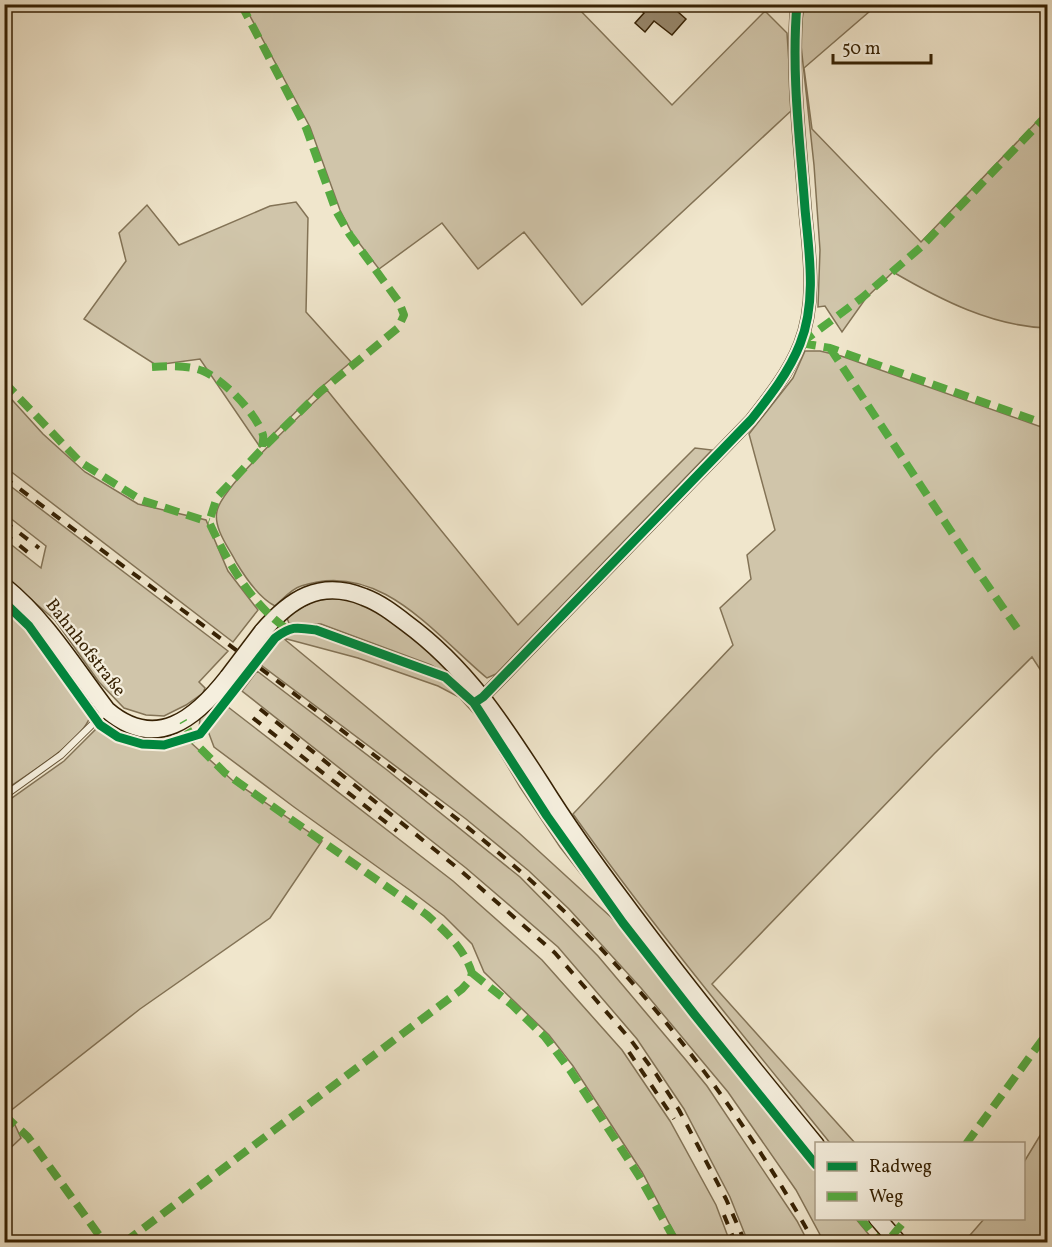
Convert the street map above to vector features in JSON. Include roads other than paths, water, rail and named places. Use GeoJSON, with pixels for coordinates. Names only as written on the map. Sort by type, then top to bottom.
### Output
{"type":"FeatureCollection","features":[{"type":"Feature","properties":{"kind":"main road","name":"Bahnhofstraße"},"geometry":{"type":"LineString","coordinates":[[4,586],[19,597],[50,631],[107,710],[133,726],[155,729],[168,727],[193,715],[207,703],[280,611],[300,598],[322,591],[352,593],[381,605],[418,632],[452,662],[483,697],[564,819],[628,909],[725,1034],[815,1144]]}},
{"type":"Feature","properties":{"kind":"main road"},"geometry":{"type":"LineString","coordinates":[[880,1220],[898,1242]]}},
{"type":"Feature","properties":{"kind":"street"},"geometry":{"type":"LineString","coordinates":[[483,697],[752,420],[778,385],[801,343],[809,306],[810,261],[794,64],[797,4]]}},
{"type":"Feature","properties":{"kind":"lane"},"geometry":{"type":"LineString","coordinates":[[4,796],[61,756],[107,710]]}},
{"type":"Feature","properties":{"kind":"railway"},"geometry":{"type":"LineString","coordinates":[[4,477],[270,675],[438,804],[517,868],[567,914],[638,989],[702,1069],[761,1154],[814,1242]]}},
{"type":"Feature","properties":{"kind":"railway"},"geometry":{"type":"LineString","coordinates":[[4,521],[39,548]]}},
{"type":"Feature","properties":{"kind":"railway"},"geometry":{"type":"LineString","coordinates":[[4,533],[35,558]]}},
{"type":"Feature","properties":{"kind":"railway"},"geometry":{"type":"LineString","coordinates":[[260,709],[460,870],[555,953],[630,1039],[656,1074],[679,1110],[726,1199],[745,1242]]}},
{"type":"Feature","properties":{"kind":"railway"},"geometry":{"type":"LineString","coordinates":[[253,718],[397,831]]}},
{"type":"Feature","properties":{"kind":"railway"},"geometry":{"type":"LineString","coordinates":[[629,1052],[674,1119]]}},
{"type":"Feature","properties":{"kind":"railway"},"geometry":{"type":"LineString","coordinates":[[724,1215],[735,1242]]}}]}
